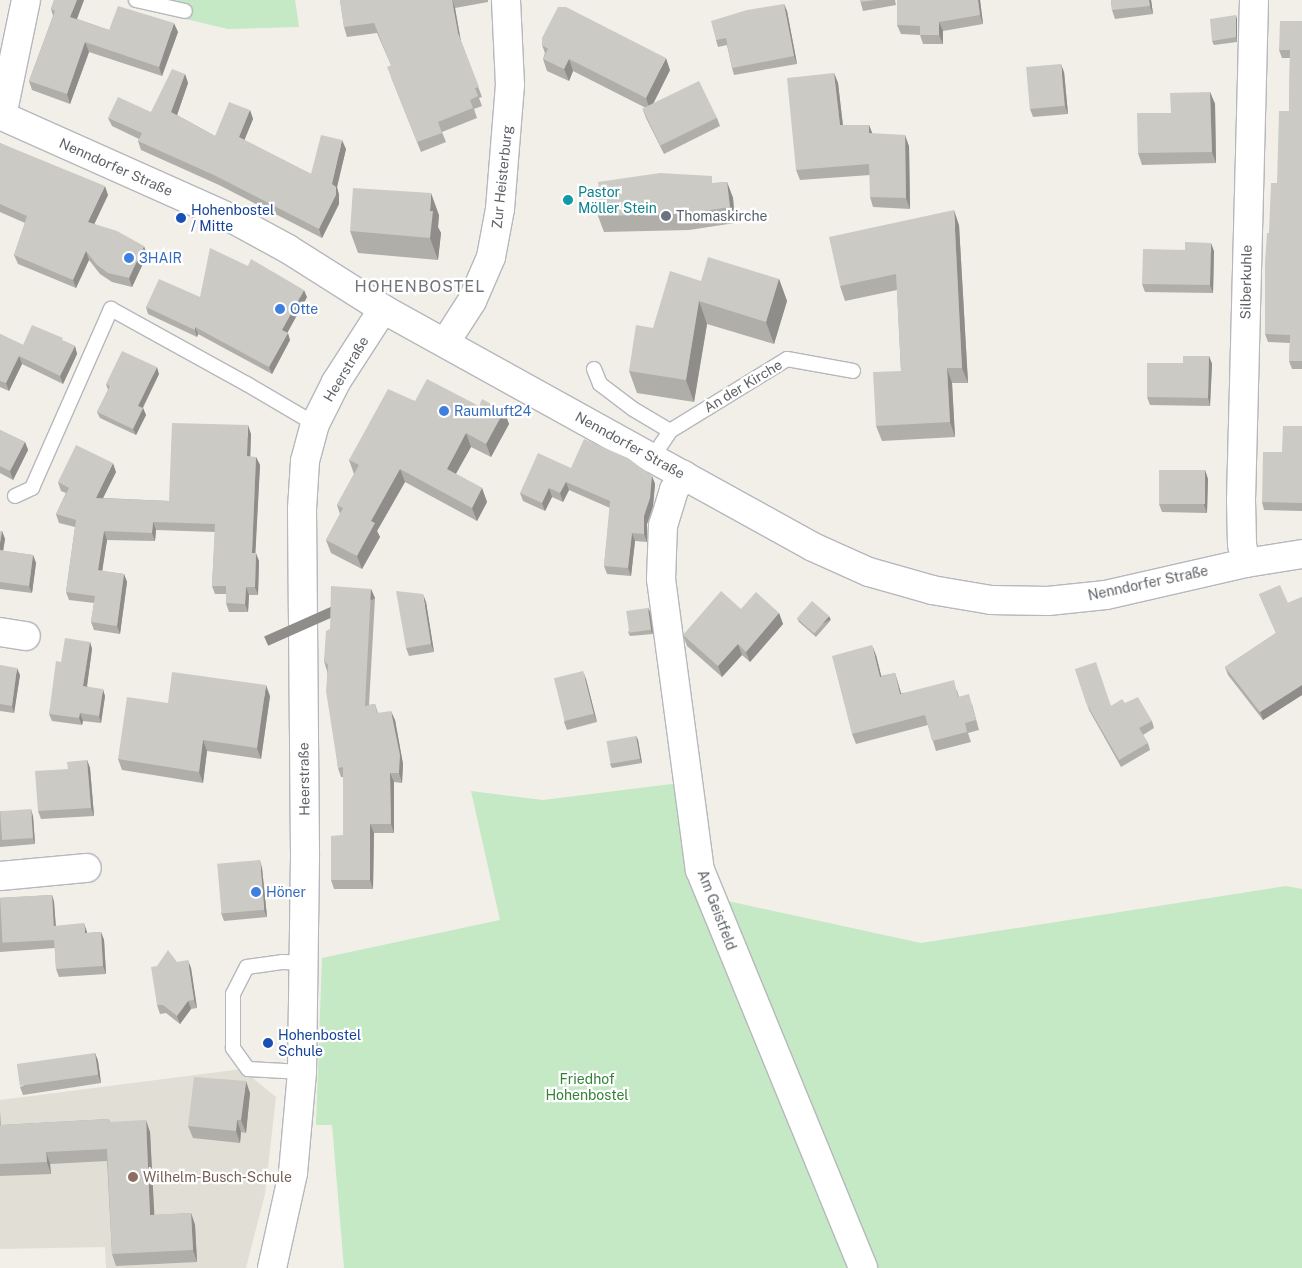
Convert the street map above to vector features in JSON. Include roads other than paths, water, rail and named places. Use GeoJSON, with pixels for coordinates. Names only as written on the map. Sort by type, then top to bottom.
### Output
{"type":"FeatureCollection","features":[{"type":"Feature","properties":{"kind":"street"},"geometry":{"type":"LineString","coordinates":[[1,115],[26,0]]}},
{"type":"Feature","properties":{"kind":"street","name":"Zur Heisterburg"},"geometry":{"type":"LineString","coordinates":[[445,343],[472,301],[491,257],[500,209],[510,85],[506,0]]}},
{"type":"Feature","properties":{"kind":"street","name":"Silberkuhle"},"geometry":{"type":"LineString","coordinates":[[1246,563],[1242,544],[1241,500],[1254,0]]}},
{"type":"Feature","properties":{"kind":"street","name":"Nenndorfer Straße"},"geometry":{"type":"LineString","coordinates":[[1,115],[233,219],[288,249],[384,309],[652,458],[813,547],[869,572],[932,590],[991,600],[1048,601],[1106,595],[1246,563],[1302,554]]}},
{"type":"Feature","properties":{"kind":"street","name":"Heerstraße"},"geometry":{"type":"LineString","coordinates":[[272,1268],[293,1173],[302,1072],[305,963],[302,509],[305,461],[315,424],[336,382],[384,309]]}},
{"type":"Feature","properties":{"kind":"street","name":"Am Geistfeld"},"geometry":{"type":"LineString","coordinates":[[684,475],[674,490],[662,525],[661,579],[700,870],[862,1268]]}},
{"type":"Feature","properties":{"kind":"street"},"geometry":{"type":"LineString","coordinates":[[0,876],[87,868]]}},
{"type":"Feature","properties":{"kind":"lane"},"geometry":{"type":"LineString","coordinates":[[136,0],[185,11]]}},
{"type":"Feature","properties":{"kind":"lane"},"geometry":{"type":"LineString","coordinates":[[15,496],[32,488],[111,309],[315,424]]}},
{"type":"Feature","properties":{"kind":"lane","name":"An der Kirche"},"geometry":{"type":"LineString","coordinates":[[652,458],[670,431],[788,359],[853,371]]}},
{"type":"Feature","properties":{"kind":"lane"},"geometry":{"type":"LineString","coordinates":[[594,369],[600,384],[633,409],[670,431]]}},
{"type":"Feature","properties":{"kind":"lane"},"geometry":{"type":"LineString","coordinates":[[302,1072],[248,1069],[233,1048],[234,994],[247,967],[282,962],[305,963]]}},
{"type":"Feature","properties":{"kind":"place","name":"Pastor Möller Stein"},"geometry":{"type":"Point","coordinates":[568,200]}},
{"type":"Feature","properties":{"kind":"place","name":"Thomaskirche"},"geometry":{"type":"Point","coordinates":[666,216]}},
{"type":"Feature","properties":{"kind":"place","name":"Hohenbostel / Mitte"},"geometry":{"type":"Point","coordinates":[181,218]}},
{"type":"Feature","properties":{"kind":"place","name":"3HAIR"},"geometry":{"type":"Point","coordinates":[129,258]}},
{"type":"Feature","properties":{"kind":"place","name":"Otte"},"geometry":{"type":"Point","coordinates":[280,309]}},
{"type":"Feature","properties":{"kind":"place","name":"Raumluft24"},"geometry":{"type":"Point","coordinates":[444,411]}},
{"type":"Feature","properties":{"kind":"place","name":"Höner"},"geometry":{"type":"Point","coordinates":[256,892]}},
{"type":"Feature","properties":{"kind":"place","name":"Hohenbostel Schule"},"geometry":{"type":"Point","coordinates":[268,1043]}},
{"type":"Feature","properties":{"kind":"place","name":"Wilhelm-Busch-Schule"},"geometry":{"type":"Point","coordinates":[133,1177]}},
{"type":"Feature","properties":{"kind":"district","name":"HOHENBOSTEL"},"geometry":{"type":"Point","coordinates":[420,287]}},
{"type":"Feature","properties":{"kind":"park label","name":"Friedhof Hohenbostel"},"geometry":{"type":"Point","coordinates":[587,1088]}}]}
